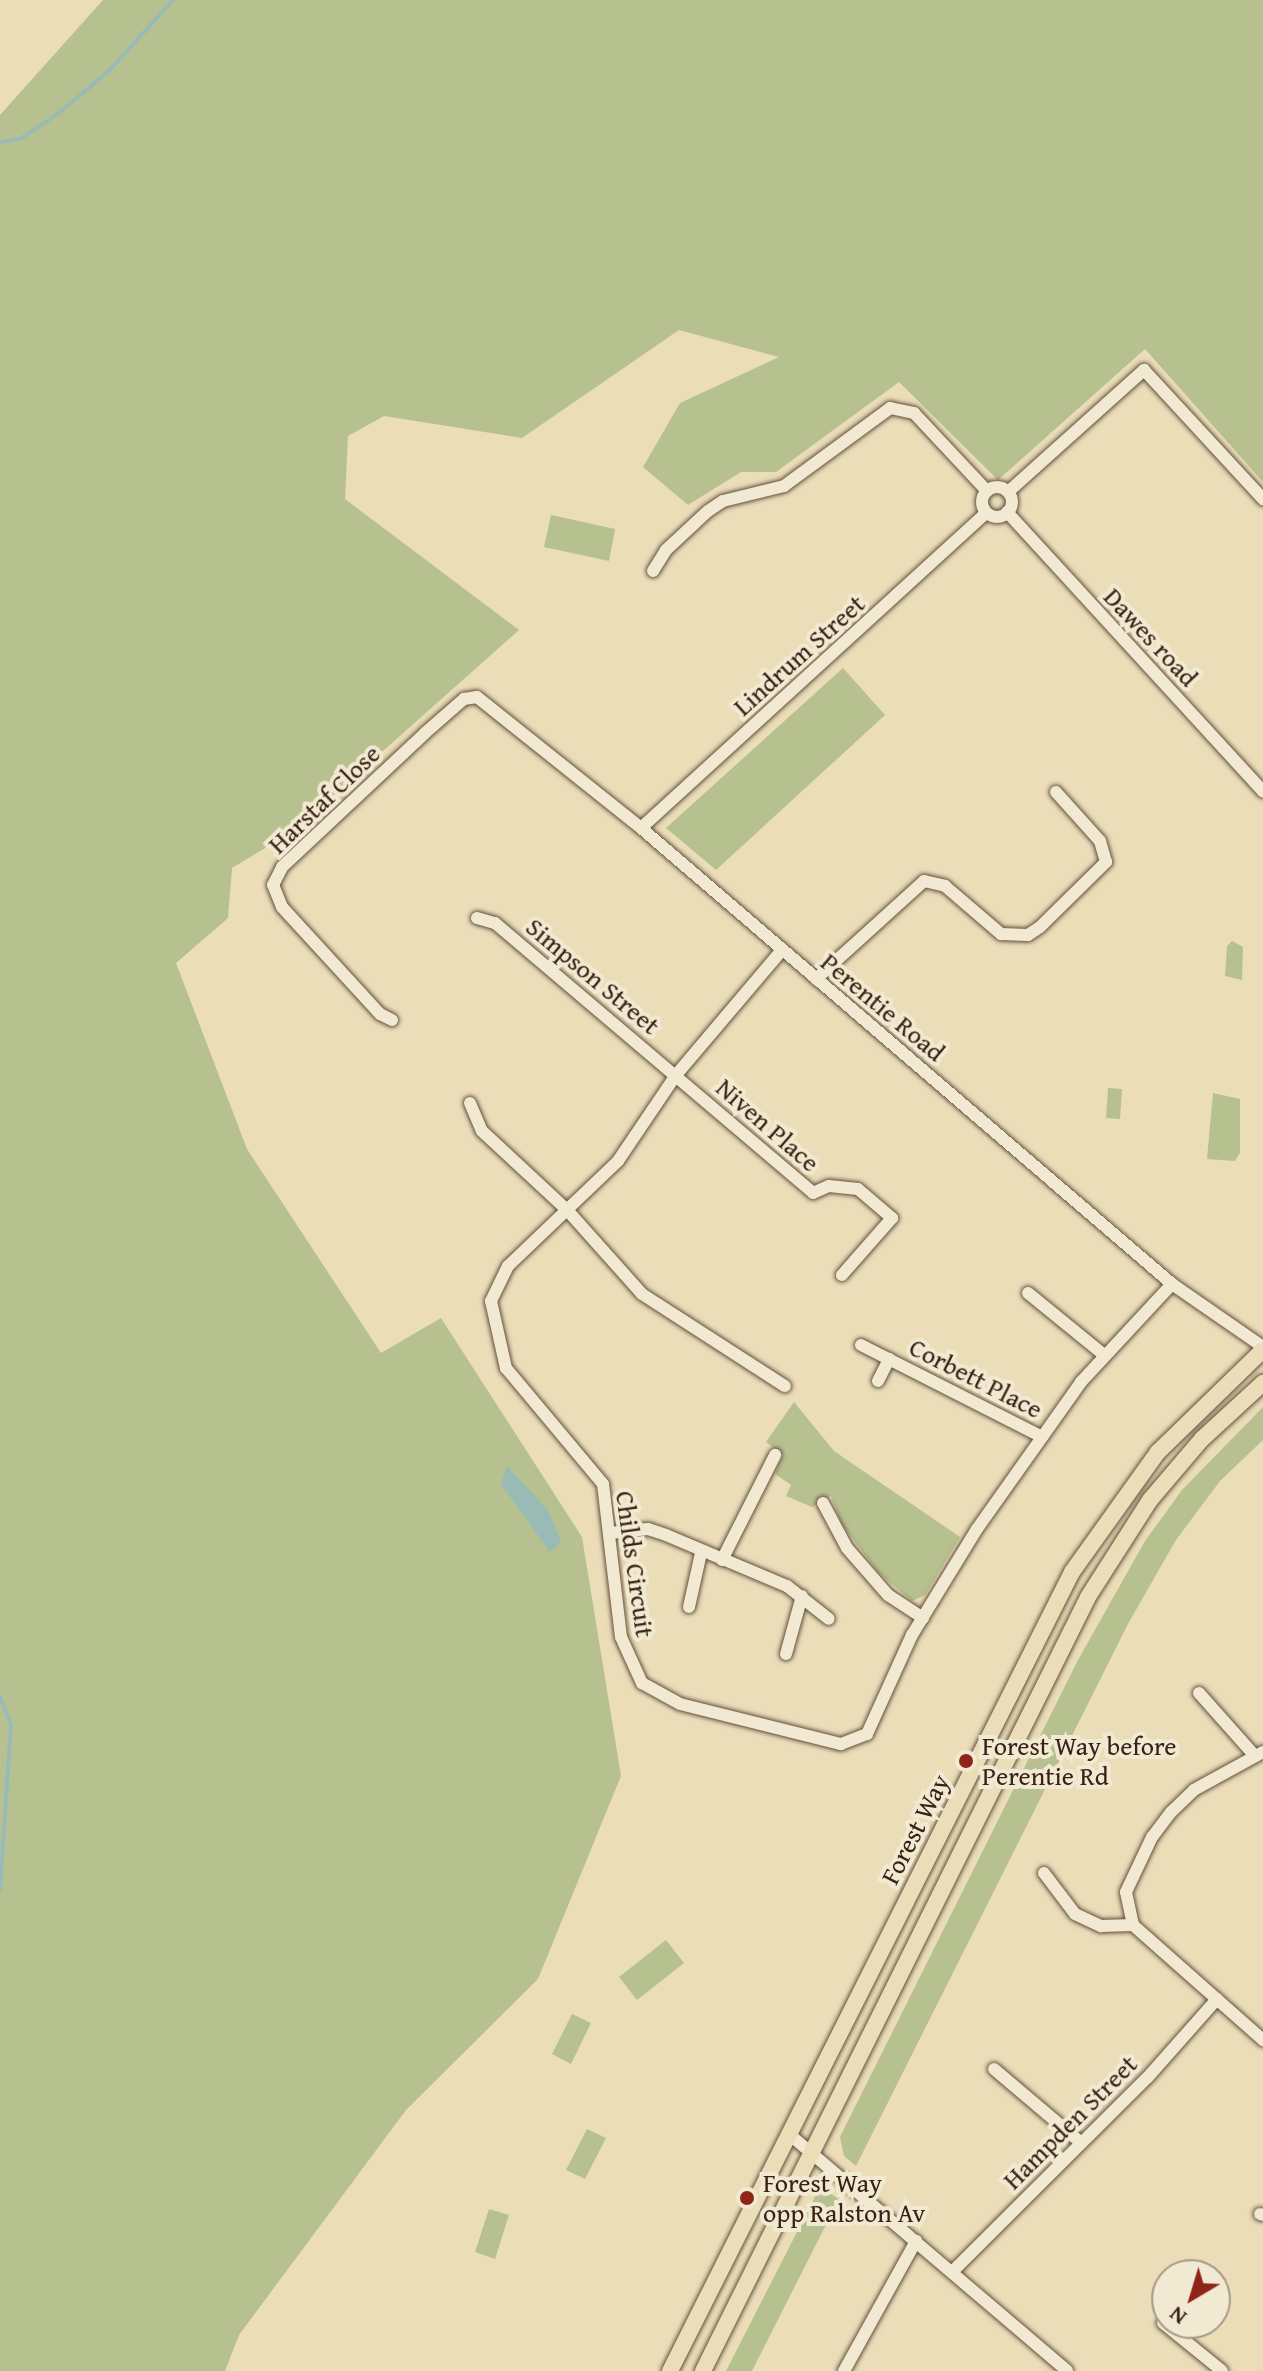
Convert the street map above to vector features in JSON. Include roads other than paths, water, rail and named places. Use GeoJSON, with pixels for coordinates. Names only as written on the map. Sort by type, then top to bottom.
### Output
{"type":"FeatureCollection","features":[{"type":"Feature","properties":{"kind":"main road","name":"Forest Way"},"geometry":{"type":"LineString","coordinates":[[670,2371],[1085,1549],[1172,1435],[1263,1349]]}},
{"type":"Feature","properties":{"kind":"main road","name":"Forest Way"},"geometry":{"type":"LineString","coordinates":[[703,2371],[1106,1564],[1183,1460],[1263,1383]]}},
{"type":"Feature","properties":{"kind":"street"},"geometry":{"type":"LineString","coordinates":[[1008,492],[997,487],[987,491],[983,498],[986,513],[1007,512],[1008,492],[1144,370],[1263,499]]}},
{"type":"Feature","properties":{"kind":"street"},"geometry":{"type":"LineString","coordinates":[[653,571],[666,550],[708,511],[723,501],[784,486],[890,408],[914,413],[987,491]]}},
{"type":"Feature","properties":{"kind":"street","name":"Dawes road"},"geometry":{"type":"LineString","coordinates":[[1007,512],[1263,791]]}},
{"type":"Feature","properties":{"kind":"street","name":"Lindrum Street"},"geometry":{"type":"LineString","coordinates":[[641,828],[986,513]]}},
{"type":"Feature","properties":{"kind":"street","name":"Perentie Road"},"geometry":{"type":"LineString","coordinates":[[477,697],[641,828],[1172,1284],[1263,1349]]}},
{"type":"Feature","properties":{"kind":"street","name":"Harstaf Close"},"geometry":{"type":"LineString","coordinates":[[392,1020],[380,1014],[282,907],[273,885],[282,867],[425,733],[464,699],[477,697]]}},
{"type":"Feature","properties":{"kind":"street"},"geometry":{"type":"LineString","coordinates":[[816,979],[924,881],[945,886],[1001,934],[1028,935],[1040,927],[1106,862],[1100,841],[1056,792]]}},
{"type":"Feature","properties":{"kind":"street","name":"Simpson Street"},"geometry":{"type":"LineString","coordinates":[[477,918],[495,923],[676,1075]]}},
{"type":"Feature","properties":{"kind":"street","name":"Childs Circuit"},"geometry":{"type":"LineString","coordinates":[[782,950],[676,1075],[618,1161],[497,1281],[492,1321],[506,1368],[603,1484],[626,1657],[642,1683],[680,1704],[841,1744],[854,1742],[873,1724],[923,1618],[1042,1437],[1104,1355],[1172,1284]]}},
{"type":"Feature","properties":{"kind":"street","name":"Niven Place"},"geometry":{"type":"LineString","coordinates":[[676,1075],[813,1193],[829,1186],[858,1189],[892,1218],[842,1275]]}},
{"type":"Feature","properties":{"kind":"street"},"geometry":{"type":"LineString","coordinates":[[470,1103],[482,1131],[568,1211],[660,1309],[785,1386]]}},
{"type":"Feature","properties":{"kind":"street"},"geometry":{"type":"LineString","coordinates":[[1028,1293],[1104,1355]]}},
{"type":"Feature","properties":{"kind":"street","name":"Corbett Place"},"geometry":{"type":"LineString","coordinates":[[861,1345],[1042,1437]]}},
{"type":"Feature","properties":{"kind":"street","name":"Corbett Place"},"geometry":{"type":"LineString","coordinates":[[878,1381],[889,1359]]}},
{"type":"Feature","properties":{"kind":"street"},"geometry":{"type":"LineString","coordinates":[[722,1560],[775,1455]]}},
{"type":"Feature","properties":{"kind":"street"},"geometry":{"type":"LineString","coordinates":[[823,1503],[847,1548],[888,1595],[923,1618]]}},
{"type":"Feature","properties":{"kind":"street"},"geometry":{"type":"LineString","coordinates":[[610,1533],[648,1529],[802,1596],[829,1619]]}},
{"type":"Feature","properties":{"kind":"street"},"geometry":{"type":"LineString","coordinates":[[689,1607],[701,1553]]}},
{"type":"Feature","properties":{"kind":"street"},"geometry":{"type":"LineString","coordinates":[[786,1654],[802,1596]]}},
{"type":"Feature","properties":{"kind":"street"},"geometry":{"type":"LineString","coordinates":[[1199,1693],[1259,1754],[1194,1790],[1152,1837],[1126,1892],[1133,1925],[1263,2040]]}},
{"type":"Feature","properties":{"kind":"street"},"geometry":{"type":"LineString","coordinates":[[1044,1873],[1075,1914],[1101,1926],[1133,1925]]}},
{"type":"Feature","properties":{"kind":"street","name":"Hampden Street"},"geometry":{"type":"LineString","coordinates":[[952,2272],[1079,2141],[1148,2077],[1217,1999]]}},
{"type":"Feature","properties":{"kind":"street"},"geometry":{"type":"LineString","coordinates":[[994,2069],[1079,2141]]}},
{"type":"Feature","properties":{"kind":"street"},"geometry":{"type":"LineString","coordinates":[[789,2134],[1067,2371]]}},
{"type":"Feature","properties":{"kind":"street"},"geometry":{"type":"LineString","coordinates":[[844,2371],[916,2241]]}},
{"type":"Feature","properties":{"kind":"street"},"geometry":{"type":"LineString","coordinates":[[1183,2339],[1222,2371]]}},
{"type":"Feature","properties":{"kind":"water"},"geometry":{"type":"Polygon","coordinates":[[[507,1466],[548,1510],[561,1542],[550,1552],[501,1484],[507,1466]]]}},
{"type":"Feature","properties":{"kind":"waterway"},"geometry":{"type":"LineString","coordinates":[[0,142],[20,139],[59,113],[110,70],[173,0]]}},
{"type":"Feature","properties":{"kind":"waterway"},"geometry":{"type":"LineString","coordinates":[[0,1697],[11,1724],[0,1890]]}},
{"type":"Feature","properties":{"kind":"place","name":"Forest Way before Perentie Rd"},"geometry":{"type":"Point","coordinates":[966,1761]}},
{"type":"Feature","properties":{"kind":"place","name":"Forest Way opp Ralston Av"},"geometry":{"type":"Point","coordinates":[747,2198]}}]}
